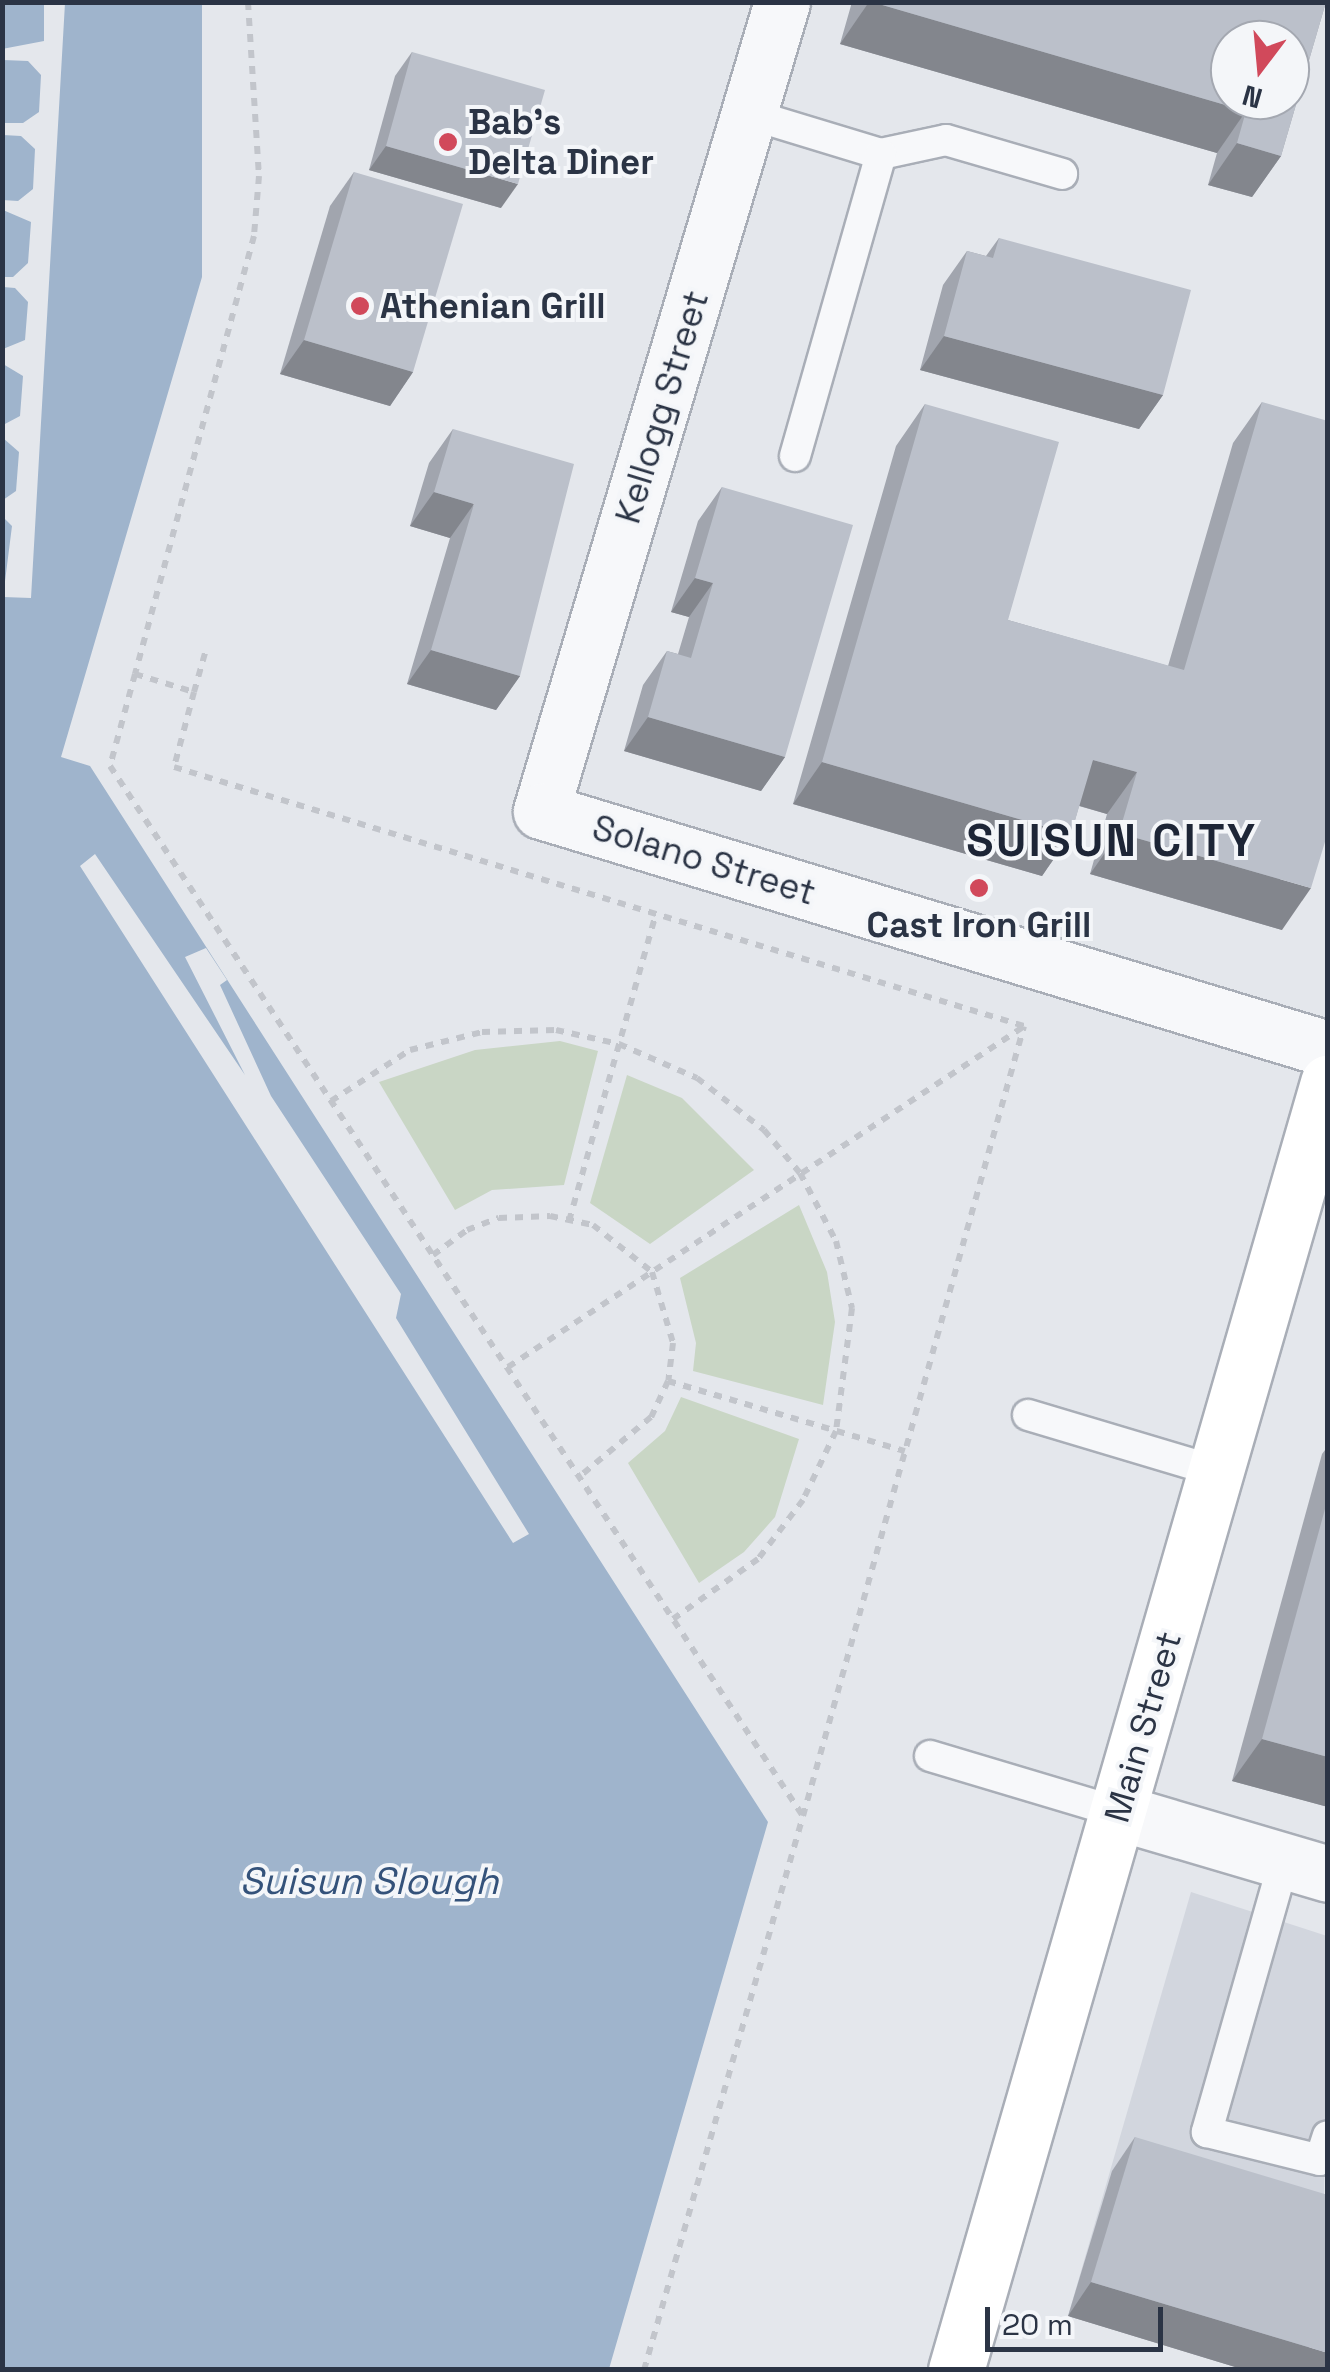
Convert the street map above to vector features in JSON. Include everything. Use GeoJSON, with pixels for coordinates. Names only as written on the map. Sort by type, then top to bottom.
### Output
{"type":"FeatureCollection","features":[{"type":"Feature","properties":{"kind":"main road","name":"Main Street"},"geometry":{"type":"LineString","coordinates":[[956,2370],[1328,1083]]}},
{"type":"Feature","properties":{"kind":"street","name":"Kellogg Street"},"geometry":{"type":"LineString","coordinates":[[541,811],[782,2]]}},
{"type":"Feature","properties":{"kind":"street","name":"Solano Street"},"geometry":{"type":"LineString","coordinates":[[541,811],[1328,1048]]}},
{"type":"Feature","properties":{"kind":"street"},"geometry":{"type":"LineString","coordinates":[[1118,1812],[1306,1867]]}},
{"type":"Feature","properties":{"kind":"lane"},"geometry":{"type":"LineString","coordinates":[[749,114],[881,154],[946,140],[1062,174]]}},
{"type":"Feature","properties":{"kind":"lane"},"geometry":{"type":"LineString","coordinates":[[795,456],[881,154]]}},
{"type":"Feature","properties":{"kind":"lane"},"geometry":{"type":"LineString","coordinates":[[1028,1415],[1216,1472]]}},
{"type":"Feature","properties":{"kind":"lane"},"geometry":{"type":"LineString","coordinates":[[930,1756],[1118,1812]]}},
{"type":"Feature","properties":{"kind":"lane"},"geometry":{"type":"LineString","coordinates":[[1306,1867],[1206,2132],[1320,2160],[1328,2136]]}},
{"type":"Feature","properties":{"kind":"path"},"geometry":{"type":"LineString","coordinates":[[143,646],[254,236],[259,176],[248,2]]}},
{"type":"Feature","properties":{"kind":"path"},"geometry":{"type":"LineString","coordinates":[[194,692],[205,653]]}},
{"type":"Feature","properties":{"kind":"path"},"geometry":{"type":"LineString","coordinates":[[134,674],[110,766],[803,1816]]}},
{"type":"Feature","properties":{"kind":"path"},"geometry":{"type":"LineString","coordinates":[[569,1220],[656,914]]}},
{"type":"Feature","properties":{"kind":"path"},"geometry":{"type":"LineString","coordinates":[[507,1367],[1024,1026],[644,2370]]}},
{"type":"Feature","properties":{"kind":"path"},"geometry":{"type":"LineString","coordinates":[[331,1101],[410,1050],[482,1032],[556,1030],[619,1044],[697,1078],[764,1130],[800,1174],[836,1241],[852,1308],[836,1431],[804,1500],[758,1559],[673,1619]]}},
{"type":"Feature","properties":{"kind":"path"},"geometry":{"type":"LineString","coordinates":[[433,1255],[467,1230],[499,1218],[569,1220],[593,1225],[652,1272],[673,1343],[668,1381],[651,1417],[579,1477]]}},
{"type":"Feature","properties":{"kind":"path"},"geometry":{"type":"LineString","coordinates":[[668,1381],[906,1451]]}},
{"type":"Feature","properties":{"kind":"shaded area"},"geometry":{"type":"Polygon","coordinates":[[[1191,1892],[1327,1936],[1322,2369],[1245,2369],[1068,2316],[1191,1892]]]}},
{"type":"Feature","properties":{"kind":"green space"},"geometry":{"type":"Polygon","coordinates":[[[560,1041],[598,1051],[564,1185],[492,1190],[455,1210],[379,1082],[475,1050],[560,1041]]]}},
{"type":"Feature","properties":{"kind":"green space"},"geometry":{"type":"Polygon","coordinates":[[[627,1075],[682,1098],[754,1170],[650,1244],[590,1203],[627,1075]]]}},
{"type":"Feature","properties":{"kind":"green space"},"geometry":{"type":"Polygon","coordinates":[[[799,1205],[827,1272],[835,1322],[823,1405],[693,1371],[696,1343],[680,1278],[799,1205]]]}},
{"type":"Feature","properties":{"kind":"green space"},"geometry":{"type":"Polygon","coordinates":[[[681,1397],[799,1439],[775,1517],[744,1552],[699,1583],[628,1463],[665,1431],[681,1397]]]}},
{"type":"Feature","properties":{"kind":"water","name":"Suisun Slough"},"geometry":{"type":"Polygon","coordinates":[[[3,3],[202,3],[202,277],[61,757],[90,766],[768,1822],[609,2369],[3,2370],[3,3]]]}},
{"type":"Feature","properties":{"kind":"pier"},"geometry":{"type":"Polygon","coordinates":[[[44,3],[65,3],[31,598],[3,597],[12,526],[3,517],[3,500],[16,491],[19,452],[3,438],[3,425],[20,416],[23,376],[3,364],[3,349],[25,340],[28,302],[15,288],[3,287],[3,277],[13,277],[28,263],[31,222],[3,210],[2,200],[18,201],[33,189],[35,149],[21,136],[3,135],[2,123],[23,123],[39,112],[41,75],[28,61],[3,60],[2,49],[44,41],[44,3]]]}},
{"type":"Feature","properties":{"kind":"pier"},"geometry":{"type":"Polygon","coordinates":[[[95,854],[245,1075],[185,957],[206,948],[227,980],[220,985],[271,1096],[401,1294],[396,1318],[529,1534],[513,1543],[80,866],[95,854]]]}},
{"type":"Feature","properties":{"kind":"building"},"geometry":{"type":"Polygon","coordinates":[[[872,2],[1326,2],[1310,57],[1310,20],[1210,20],[1210,101],[872,2]]]}},
{"type":"Feature","properties":{"kind":"building","name":"Bab's Delta Diner"},"geometry":{"type":"Polygon","coordinates":[[[412,52],[545,90],[518,184],[386,146],[412,52]]]}},
{"type":"Feature","properties":{"kind":"building"},"geometry":{"type":"Polygon","coordinates":[[[1243,120],[1292,120],[1281,156],[1237,143],[1243,120]]]}},
{"type":"Feature","properties":{"kind":"building","name":"Athenian Grill"},"geometry":{"type":"Polygon","coordinates":[[[354,172],[463,204],[413,372],[304,340],[354,172]]]}},
{"type":"Feature","properties":{"kind":"building"},"geometry":{"type":"Polygon","coordinates":[[[999,238],[1191,290],[1163,395],[944,336],[967,251],[993,258],[999,238]]]}},
{"type":"Feature","properties":{"kind":"building"},"geometry":{"type":"Polygon","coordinates":[[[1262,402],[1328,421],[1328,832],[1311,888],[1119,833],[1137,772],[1093,760],[1071,834],[822,762],[925,404],[1059,442],[1008,620],[1184,670],[1262,402]]]}},
{"type":"Feature","properties":{"kind":"building"},"geometry":{"type":"Polygon","coordinates":[[[453,429],[574,464],[520,676],[431,650],[474,504],[434,492],[453,429]]]}},
{"type":"Feature","properties":{"kind":"building"},"geometry":{"type":"Polygon","coordinates":[[[722,487],[853,525],[785,757],[648,717],[667,651],[691,658],[713,583],[695,578],[722,487]]]}},
{"type":"Feature","properties":{"kind":"building"},"geometry":{"type":"Polygon","coordinates":[[[1328,1498],[1328,1757],[1262,1739],[1328,1498]]]}},
{"type":"Feature","properties":{"kind":"building"},"geometry":{"type":"Polygon","coordinates":[[[1135,2137],[1328,2195],[1328,2353],[1091,2282],[1135,2137]]]}},
{"type":"Feature","properties":{"kind":"place","name":"Bab's Delta Diner"},"geometry":{"type":"Point","coordinates":[448,142]}},
{"type":"Feature","properties":{"kind":"place","name":"Athenian Grill"},"geometry":{"type":"Point","coordinates":[360,306]}},
{"type":"Feature","properties":{"kind":"place","name":"Cast Iron Grill"},"geometry":{"type":"Point","coordinates":[979,888]}},
{"type":"Feature","properties":{"kind":"district","name":"SUISUN CITY"},"geometry":{"type":"Point","coordinates":[1112,841]}}]}
